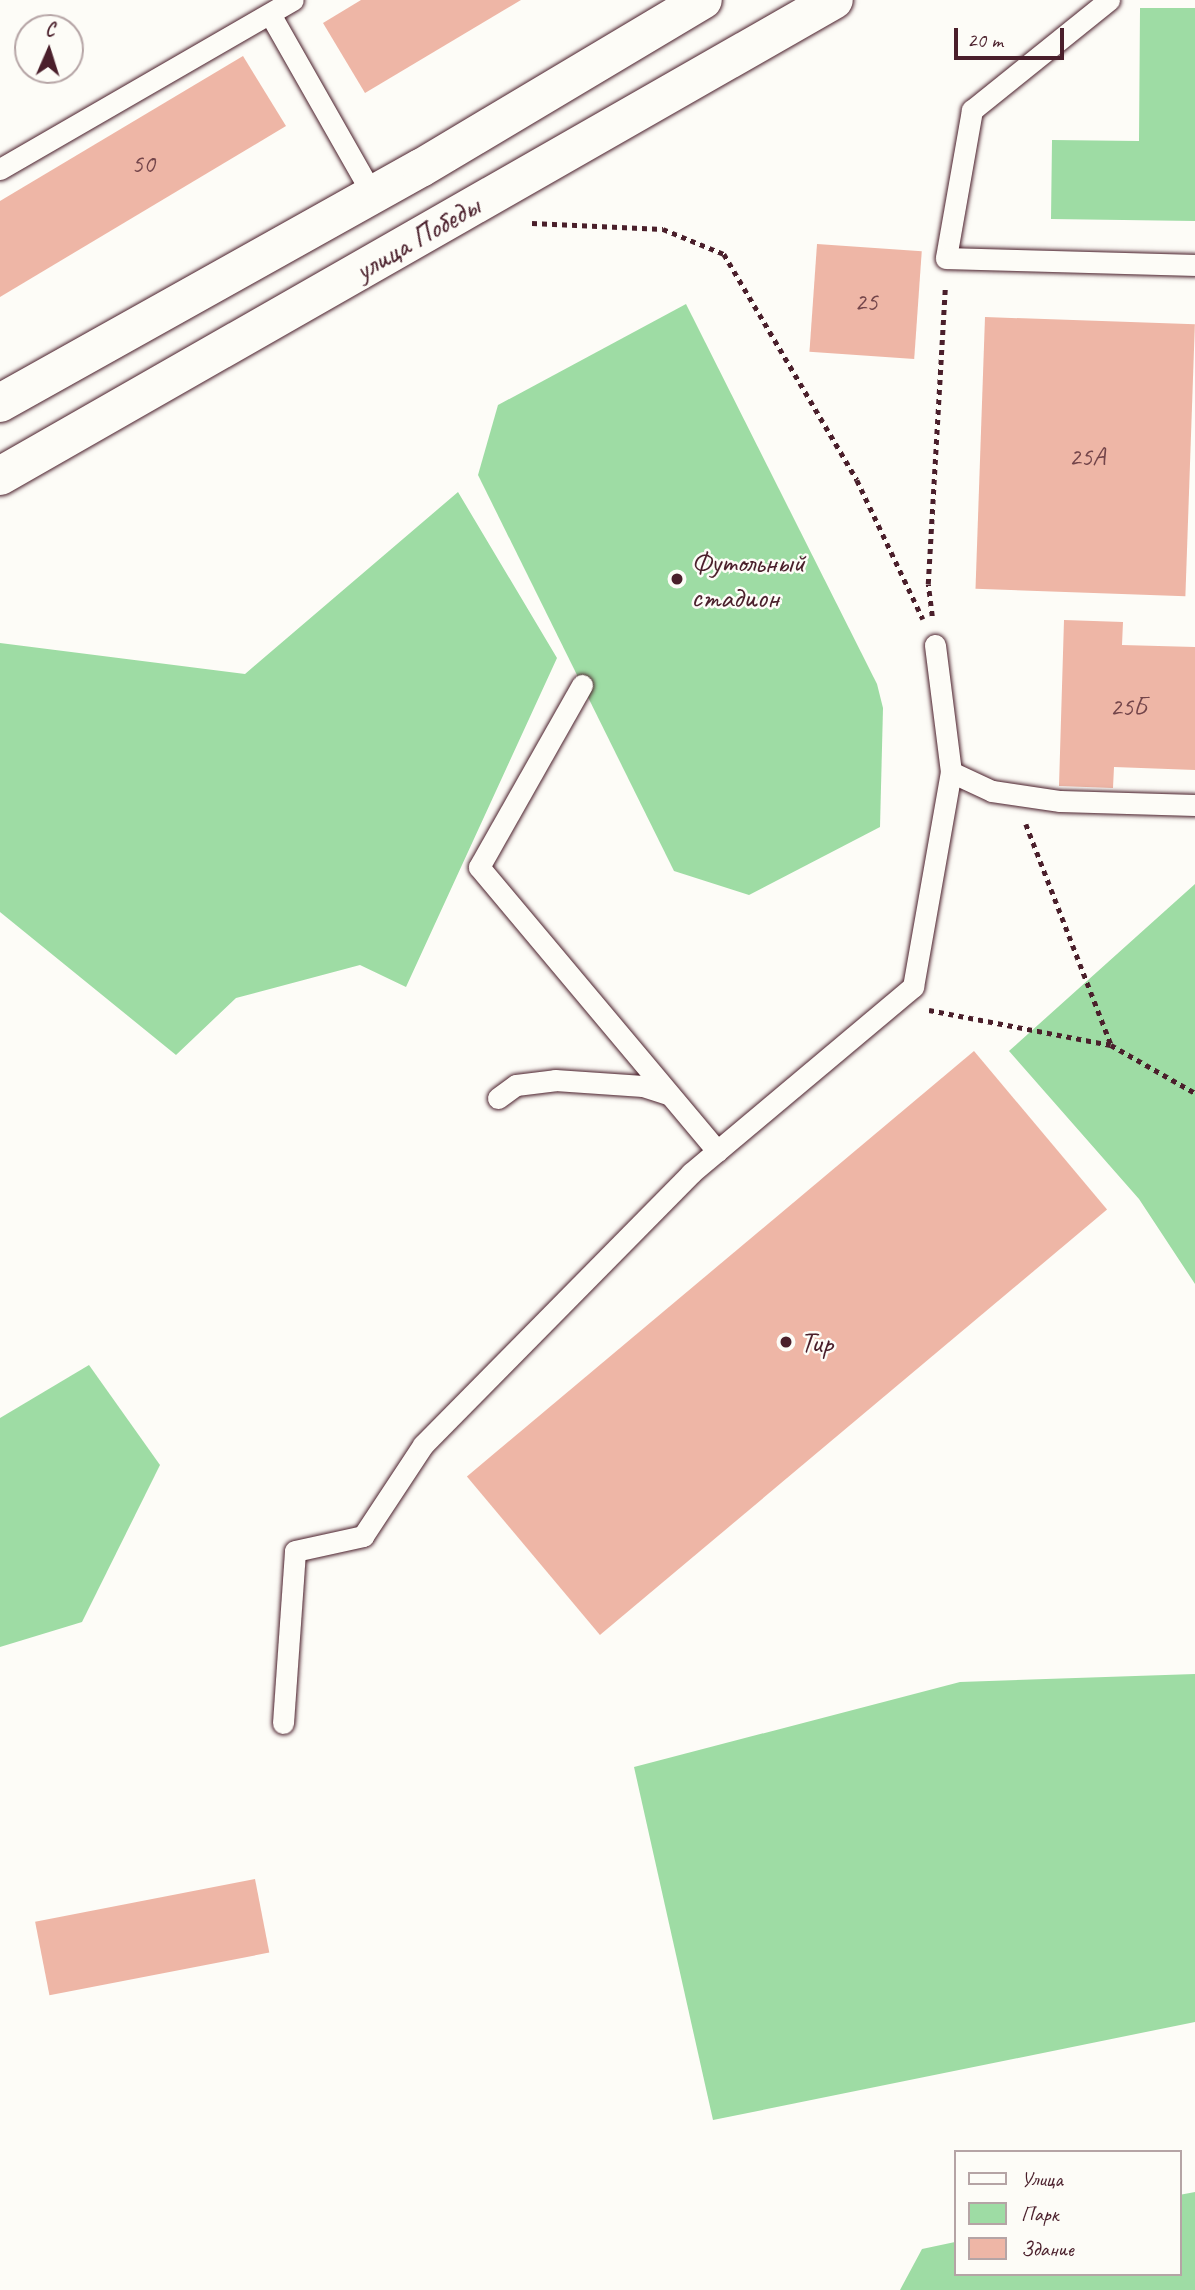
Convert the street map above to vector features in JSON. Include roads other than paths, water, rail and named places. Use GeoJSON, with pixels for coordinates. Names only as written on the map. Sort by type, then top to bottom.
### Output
{"type":"FeatureCollection","features":[{"type":"Feature","properties":{"kind":"street","name":"улица Победы"},"geometry":{"type":"LineString","coordinates":[[0,403],[373,195],[703,0]]}},
{"type":"Feature","properties":{"kind":"street","name":"улица Победы"},"geometry":{"type":"LineString","coordinates":[[0,476],[834,0]]}},
{"type":"Feature","properties":{"kind":"lane"},"geometry":{"type":"LineString","coordinates":[[0,169],[293,0]]}},
{"type":"Feature","properties":{"kind":"lane"},"geometry":{"type":"LineString","coordinates":[[1109,0],[972,110],[946,258],[1195,265]]}},
{"type":"Feature","properties":{"kind":"lane"},"geometry":{"type":"LineString","coordinates":[[270,13],[373,195]]}},
{"type":"Feature","properties":{"kind":"lane"},"geometry":{"type":"LineString","coordinates":[[283,1723],[295,1551],[363,1536],[423,1445],[717,1152],[913,987],[951,772],[935,645]]}},
{"type":"Feature","properties":{"kind":"lane"},"geometry":{"type":"LineString","coordinates":[[582,685],[479,867],[717,1152]]}},
{"type":"Feature","properties":{"kind":"lane"},"geometry":{"type":"LineString","coordinates":[[951,772],[992,791],[1014,795],[1060,801],[1195,805]]}},
{"type":"Feature","properties":{"kind":"lane"},"geometry":{"type":"LineString","coordinates":[[498,1098],[516,1085],[555,1080],[643,1086],[668,1094]]}},
{"type":"Feature","properties":{"kind":"place","name":"Футольный стадион"},"geometry":{"type":"Point","coordinates":[677,579]}},
{"type":"Feature","properties":{"kind":"place","name":"Тир"},"geometry":{"type":"Point","coordinates":[786,1342]}}]}
